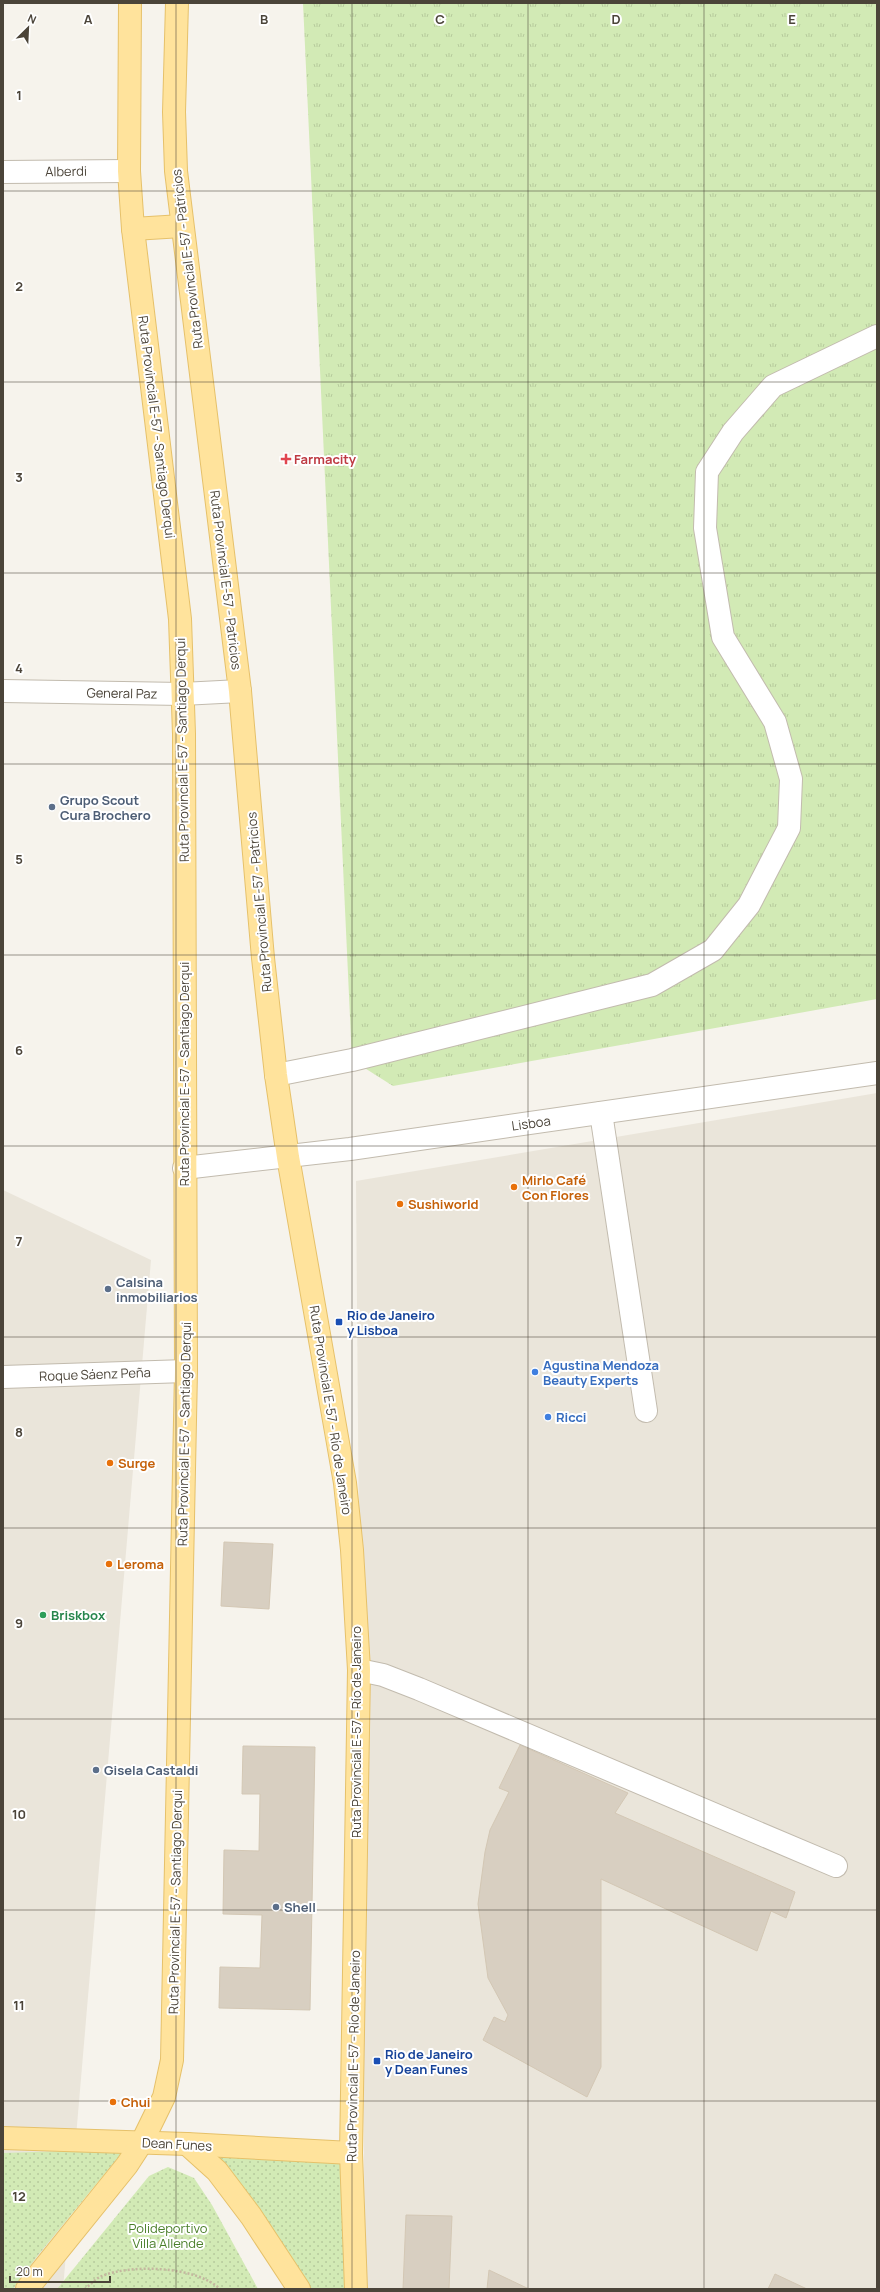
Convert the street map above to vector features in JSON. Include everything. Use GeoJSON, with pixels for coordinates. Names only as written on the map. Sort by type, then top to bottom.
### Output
{"type":"FeatureCollection","features":[{"type":"Feature","properties":{"kind":"main road","name":"Ruta Provincial E-57 - Santiago Derqui"},"geometry":{"type":"LineString","coordinates":[[27,2289],[122,2171],[142,2142],[164,2097],[172,2060],[186,1371],[182,694],[180,619],[174,561],[133,229],[129,170],[130,3]]}},
{"type":"Feature","properties":{"kind":"main road","name":"Ruta Provincial E-57 - Patricios"},"geometry":{"type":"LineString","coordinates":[[176,3],[174,112],[176,171],[240,691],[263,958],[276,1075],[288,1157]]}},
{"type":"Feature","properties":{"kind":"main road"},"geometry":{"type":"LineString","coordinates":[[133,229],[182,226]]}},
{"type":"Feature","properties":{"kind":"main road","name":"Ruta Provincial E-57 - Río de Janeiro"},"geometry":{"type":"LineString","coordinates":[[288,1157],[345,1483],[352,1550],[359,1670],[351,2153],[356,2289]]}},
{"type":"Feature","properties":{"kind":"main road","name":"Dean Funes"},"geometry":{"type":"LineString","coordinates":[[3,2138],[142,2142],[351,2153]]}},
{"type":"Feature","properties":{"kind":"main road"},"geometry":{"type":"LineString","coordinates":[[187,2144],[217,2171],[251,2216],[299,2289]]}},
{"type":"Feature","properties":{"kind":"street","name":"Alberdi"},"geometry":{"type":"LineString","coordinates":[[3,172],[129,170]]}},
{"type":"Feature","properties":{"kind":"street"},"geometry":{"type":"LineString","coordinates":[[276,1075],[352,1060],[652,985],[713,950],[718,945],[749,905],[789,828],[791,779],[775,722],[723,637],[704,528],[707,472],[733,432],[773,386],[877,336]]}},
{"type":"Feature","properties":{"kind":"street","name":"General Paz"},"geometry":{"type":"LineString","coordinates":[[3,691],[182,694],[240,691]]}},
{"type":"Feature","properties":{"kind":"street","name":"Lisboa"},"geometry":{"type":"LineString","coordinates":[[184,1168],[288,1157],[877,1073]]}},
{"type":"Feature","properties":{"kind":"street"},"geometry":{"type":"LineString","coordinates":[[601,1113],[646,1411]]}},
{"type":"Feature","properties":{"kind":"street","name":"Roque Sáenz Peña"},"geometry":{"type":"LineString","coordinates":[[3,1377],[186,1371]]}},
{"type":"Feature","properties":{"kind":"street"},"geometry":{"type":"LineString","coordinates":[[359,1670],[419,1689],[836,1866]]}},
{"type":"Feature","properties":{"kind":"path"},"geometry":{"type":"LineString","coordinates":[[84,2289],[101,2276],[141,2269],[185,2271],[214,2283],[220,2289]]}},
{"type":"Feature","properties":{"kind":"shaded area"},"geometry":{"type":"Polygon","coordinates":[[[877,1093],[877,2289],[365,2289],[356,1181],[877,1093]]]}},
{"type":"Feature","properties":{"kind":"shaded area"},"geometry":{"type":"Polygon","coordinates":[[[3,1190],[151,1260],[63,2289],[3,2289],[3,1190]]]}},
{"type":"Feature","properties":{"kind":"green space"},"geometry":{"type":"Polygon","coordinates":[[[303,3],[877,3],[877,999],[393,1086],[352,1060],[303,3]]]}},
{"type":"Feature","properties":{"kind":"green space"},"geometry":{"type":"Polygon","coordinates":[[[125,2149],[38,2255],[13,2289],[3,2289],[3,2153],[125,2149]]]}},
{"type":"Feature","properties":{"kind":"green space"},"geometry":{"type":"Polygon","coordinates":[[[202,2150],[345,2160],[351,2289],[305,2289],[202,2150]]]}},
{"type":"Feature","properties":{"kind":"green space","name":"Polideportivo Villa Allende"},"geometry":{"type":"Polygon","coordinates":[[[168,2167],[194,2178],[212,2205],[258,2289],[57,2289],[149,2176],[168,2167]]]}},
{"type":"Feature","properties":{"kind":"building"},"geometry":{"type":"Polygon","coordinates":[[[224,1542],[273,1544],[269,1609],[221,1606],[224,1542]]]}},
{"type":"Feature","properties":{"kind":"building"},"geometry":{"type":"Polygon","coordinates":[[[520,1745],[628,1793],[615,1813],[795,1892],[786,1918],[771,1911],[757,1951],[601,1879],[601,2067],[587,2097],[483,2040],[494,2017],[505,2022],[508,2015],[488,1978],[478,1904],[485,1852],[490,1830],[509,1792],[499,1788],[520,1745]]]}},
{"type":"Feature","properties":{"kind":"building"},"geometry":{"type":"Polygon","coordinates":[[[243,1746],[315,1747],[310,2010],[219,2008],[220,1967],[260,1968],[262,1915],[223,1914],[224,1850],[259,1851],[260,1794],[242,1794],[243,1746]]]}},
{"type":"Feature","properties":{"kind":"building"},"geometry":{"type":"Polygon","coordinates":[[[406,2215],[452,2216],[449,2289],[403,2289],[406,2215]]]}},
{"type":"Feature","properties":{"kind":"building"},"geometry":{"type":"Polygon","coordinates":[[[489,2270],[529,2289],[487,2289],[489,2270]]]}},
{"type":"Feature","properties":{"kind":"building"},"geometry":{"type":"Polygon","coordinates":[[[775,2274],[807,2289],[768,2289],[775,2274]]]}},
{"type":"Feature","properties":{"kind":"place","name":"Farmacity"},"geometry":{"type":"Point","coordinates":[286,459]}},
{"type":"Feature","properties":{"kind":"place","name":"Grupo Scout Cura Brochero"},"geometry":{"type":"Point","coordinates":[52,807]}},
{"type":"Feature","properties":{"kind":"place","name":"Mirlo Café Con Flores"},"geometry":{"type":"Point","coordinates":[514,1187]}},
{"type":"Feature","properties":{"kind":"place","name":"Sushiworld"},"geometry":{"type":"Point","coordinates":[400,1204]}},
{"type":"Feature","properties":{"kind":"place","name":"Calsina inmobiliarios"},"geometry":{"type":"Point","coordinates":[108,1289]}},
{"type":"Feature","properties":{"kind":"place","name":"Rio de Janeiro y Lisboa"},"geometry":{"type":"Point","coordinates":[339,1322]}},
{"type":"Feature","properties":{"kind":"place","name":"Agustina Mendoza Beauty Experts"},"geometry":{"type":"Point","coordinates":[535,1372]}},
{"type":"Feature","properties":{"kind":"place","name":"Ricci"},"geometry":{"type":"Point","coordinates":[548,1417]}},
{"type":"Feature","properties":{"kind":"place","name":"Surge"},"geometry":{"type":"Point","coordinates":[110,1463]}},
{"type":"Feature","properties":{"kind":"place","name":"Leroma"},"geometry":{"type":"Point","coordinates":[109,1564]}},
{"type":"Feature","properties":{"kind":"place","name":"Briskbox"},"geometry":{"type":"Point","coordinates":[43,1615]}},
{"type":"Feature","properties":{"kind":"place","name":"Gisela Castaldi"},"geometry":{"type":"Point","coordinates":[96,1770]}},
{"type":"Feature","properties":{"kind":"place","name":"Shell"},"geometry":{"type":"Point","coordinates":[276,1907]}},
{"type":"Feature","properties":{"kind":"place","name":"Rio de Janeiro y Dean Funes"},"geometry":{"type":"Point","coordinates":[377,2061]}},
{"type":"Feature","properties":{"kind":"place","name":"Chui"},"geometry":{"type":"Point","coordinates":[113,2102]}}]}
